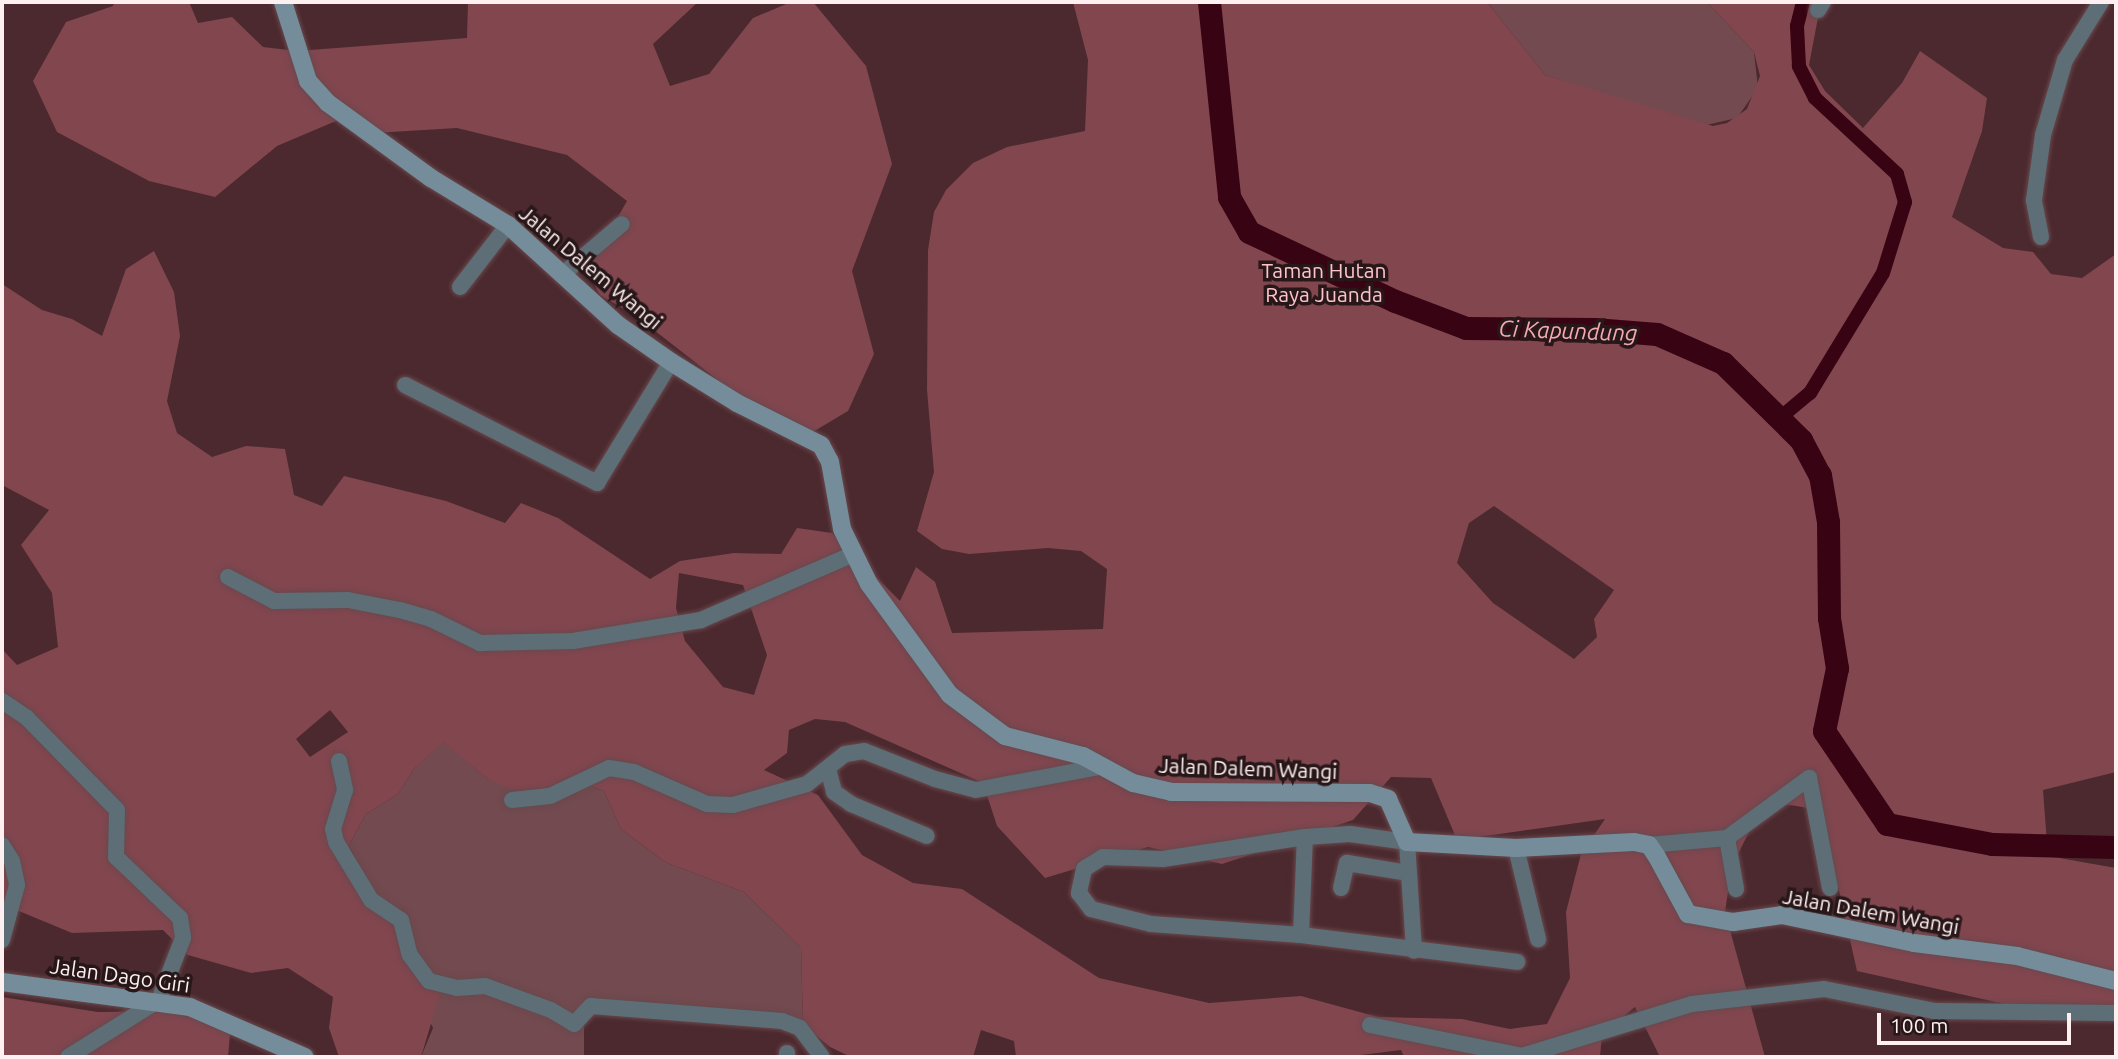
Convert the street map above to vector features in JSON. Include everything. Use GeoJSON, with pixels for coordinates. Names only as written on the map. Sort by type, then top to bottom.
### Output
{"type":"FeatureCollection","features":[{"type":"Feature","properties":{"kind":"street","name":"Jalan Dalem Wangi"},"geometry":{"type":"LineString","coordinates":[[283,2],[308,81],[318,95],[431,178],[508,225],[618,324],[671,362],[827,452],[842,529],[851,555],[929,671],[977,718],[1006,736],[1104,765],[1133,783],[1171,792],[1370,793],[1388,799],[1407,842]]}},
{"type":"Feature","properties":{"kind":"street"},"geometry":{"type":"LineString","coordinates":[[2041,237],[2034,200],[2043,135],[2067,54],[2101,2]]}},
{"type":"Feature","properties":{"kind":"street"},"geometry":{"type":"LineString","coordinates":[[563,274],[622,224]]}},
{"type":"Feature","properties":{"kind":"street"},"geometry":{"type":"LineString","coordinates":[[460,287],[508,225]]}},
{"type":"Feature","properties":{"kind":"street"},"geometry":{"type":"LineString","coordinates":[[405,385],[597,483],[671,362]]}},
{"type":"Feature","properties":{"kind":"street"},"geometry":{"type":"LineString","coordinates":[[228,577],[274,601],[348,600],[400,610],[480,643],[572,641],[701,620],[851,555]]}},
{"type":"Feature","properties":{"kind":"street"},"geometry":{"type":"LineString","coordinates":[[2,701],[26,717],[117,810],[116,857],[180,918],[183,938],[159,1000],[68,1057]]}},
{"type":"Feature","properties":{"kind":"street"},"geometry":{"type":"LineString","coordinates":[[512,800],[550,796],[609,768],[634,772],[707,804],[733,805],[807,784],[845,754],[864,751],[935,779],[976,790],[1104,765]]}},
{"type":"Feature","properties":{"kind":"street"},"geometry":{"type":"LineString","coordinates":[[339,761],[345,790],[333,829],[336,842],[371,900],[401,919],[414,962],[429,981],[457,988],[485,986],[551,1010],[574,1024],[591,1006],[782,1021],[800,1028],[822,1057]]}},
{"type":"Feature","properties":{"kind":"street"},"geometry":{"type":"LineString","coordinates":[[828,769],[834,792],[851,804],[927,836]]}},
{"type":"Feature","properties":{"kind":"street"},"geometry":{"type":"LineString","coordinates":[[1517,962],[1301,935],[1151,925],[1091,909],[1082,901],[1079,885],[1084,869],[1103,857],[1163,859],[1305,837],[1350,834],[1407,842],[1516,848],[1634,842],[1648,845],[1727,838],[1809,778],[1830,888]]}},
{"type":"Feature","properties":{"kind":"street"},"geometry":{"type":"LineString","coordinates":[[1301,935],[1305,837]]}},
{"type":"Feature","properties":{"kind":"street"},"geometry":{"type":"LineString","coordinates":[[1727,838],[1736,889]]}},
{"type":"Feature","properties":{"kind":"street"},"geometry":{"type":"LineString","coordinates":[[1407,842],[1414,951]]}},
{"type":"Feature","properties":{"kind":"street"},"geometry":{"type":"LineString","coordinates":[[2,845],[12,861],[17,885],[2,940]]}},
{"type":"Feature","properties":{"kind":"street","name":"Jalan Dalem Wangi"},"geometry":{"type":"LineString","coordinates":[[1648,845],[1688,914],[1733,922],[1782,915],[1914,943],[2017,956],[2116,981]]}},
{"type":"Feature","properties":{"kind":"street"},"geometry":{"type":"LineString","coordinates":[[1516,848],[1538,939]]}},
{"type":"Feature","properties":{"kind":"street"},"geometry":{"type":"LineString","coordinates":[[1341,888],[1347,863],[1409,873]]}},
{"type":"Feature","properties":{"kind":"street","name":"Jalan Dago Giri"},"geometry":{"type":"LineString","coordinates":[[2,982],[159,1000],[263,1035],[305,1057]]}},
{"type":"Feature","properties":{"kind":"street"},"geometry":{"type":"LineString","coordinates":[[1370,1025],[1522,1056],[1692,1004],[1824,989],[1934,1011],[2116,1013]]}},
{"type":"Feature","properties":{"kind":"shaded area"},"geometry":{"type":"Polygon","coordinates":[[[1487,2],[1707,2],[1754,52],[1758,88],[1737,118],[1702,126],[1545,75],[1487,2]]]}},
{"type":"Feature","properties":{"kind":"shaded area"},"geometry":{"type":"Polygon","coordinates":[[[443,741],[489,780],[580,783],[604,791],[621,829],[665,862],[744,892],[801,948],[803,1025],[584,1001],[584,1057],[421,1057],[433,1028],[349,845],[366,814],[398,794],[414,769],[443,741]]]}},
{"type":"Feature","properties":{"kind":"green space"},"geometry":{"type":"Polygon","coordinates":[[[114,2],[189,2],[198,23],[232,17],[263,47],[297,51],[467,38],[468,2],[698,2],[653,44],[670,86],[709,74],[753,18],[791,2],[813,2],[866,66],[892,164],[852,271],[874,354],[848,411],[811,433],[751,406],[636,316],[600,295],[587,271],[627,201],[567,155],[457,128],[374,133],[343,118],[277,146],[215,197],[149,181],[57,132],[33,81],[66,22],[113,6],[114,2]]]}},
{"type":"Feature","properties":{"kind":"green space","name":"Taman Hutan Raya Juanda"},"geometry":{"type":"Polygon","coordinates":[[[1073,2],[1487,2],[1545,75],[1713,126],[1727,123],[1747,109],[1760,76],[1754,52],[1707,2],[1821,2],[1809,65],[1825,91],[1863,128],[1902,83],[1920,51],[1987,98],[1982,131],[1952,217],[2003,248],[2033,252],[2051,274],[2082,278],[2116,254],[2116,772],[2043,790],[2048,856],[2116,868],[2116,1012],[2036,1011],[1857,971],[1821,810],[1784,804],[1753,824],[1732,866],[1725,912],[1765,1057],[1660,1057],[1635,1007],[1602,1034],[1600,1057],[1404,1057],[1401,1050],[1345,1057],[1016,1057],[1014,1041],[981,1030],[973,1057],[851,1057],[830,1047],[803,1025],[801,948],[744,892],[665,862],[621,829],[604,791],[580,783],[542,801],[489,780],[443,742],[414,769],[398,794],[366,814],[349,845],[361,876],[442,987],[421,1057],[339,1057],[329,1028],[333,997],[288,968],[251,973],[188,955],[163,930],[72,933],[2,904],[2,649],[17,665],[58,647],[52,593],[21,545],[49,510],[2,485],[2,284],[42,310],[72,319],[102,336],[126,269],[154,251],[174,292],[180,336],[167,401],[177,433],[212,457],[246,446],[285,449],[294,495],[322,506],[344,476],[446,501],[505,523],[521,503],[558,518],[650,579],[680,561],[734,553],[781,554],[797,528],[832,533],[900,601],[916,567],[935,582],[952,633],[1103,629],[1107,569],[1081,551],[1048,548],[969,554],[942,549],[917,531],[934,472],[927,390],[928,250],[934,212],[946,190],[973,163],[1007,147],[1085,131],[1088,60],[1073,2]],[[1494,506],[1469,523],[1457,563],[1493,603],[1574,659],[1597,637],[1594,619],[1614,590],[1494,506]],[[679,573],[676,608],[685,641],[723,687],[754,695],[767,655],[743,585],[679,573]],[[330,710],[296,739],[310,757],[348,732],[330,710]],[[815,719],[789,730],[787,753],[764,770],[818,795],[862,855],[913,883],[962,889],[1099,978],[1209,1003],[1301,996],[1378,1017],[1462,1019],[1510,1029],[1547,1024],[1570,978],[1566,912],[1581,854],[1605,819],[1457,840],[1431,778],[1391,777],[1353,820],[1222,864],[1148,847],[1045,878],[997,826],[983,783],[845,722],[815,719]]]}},
{"type":"Feature","properties":{"kind":"green space"},"geometry":{"type":"Polygon","coordinates":[[[2,997],[98,1012],[184,1011],[230,1034],[228,1057],[2,1057],[2,997]]]}},
{"type":"Feature","properties":{"kind":"waterway","name":"Ci Kapundung"},"geometry":{"type":"LineString","coordinates":[[1209,2],[1229,197],[1249,232],[1395,301],[1466,328],[1594,329],[1657,334],[1723,363],[1801,440],[1820,475],[1828,522],[1829,618],[1837,668],[1824,731],[1887,824],[1992,844],[2116,847]]}},
{"type":"Feature","properties":{"kind":"waterway"},"geometry":{"type":"LineString","coordinates":[[1781,417],[1810,393],[1883,273],[1905,202],[1897,174],[1815,98],[1799,66],[1797,26],[1803,2]]}}]}
